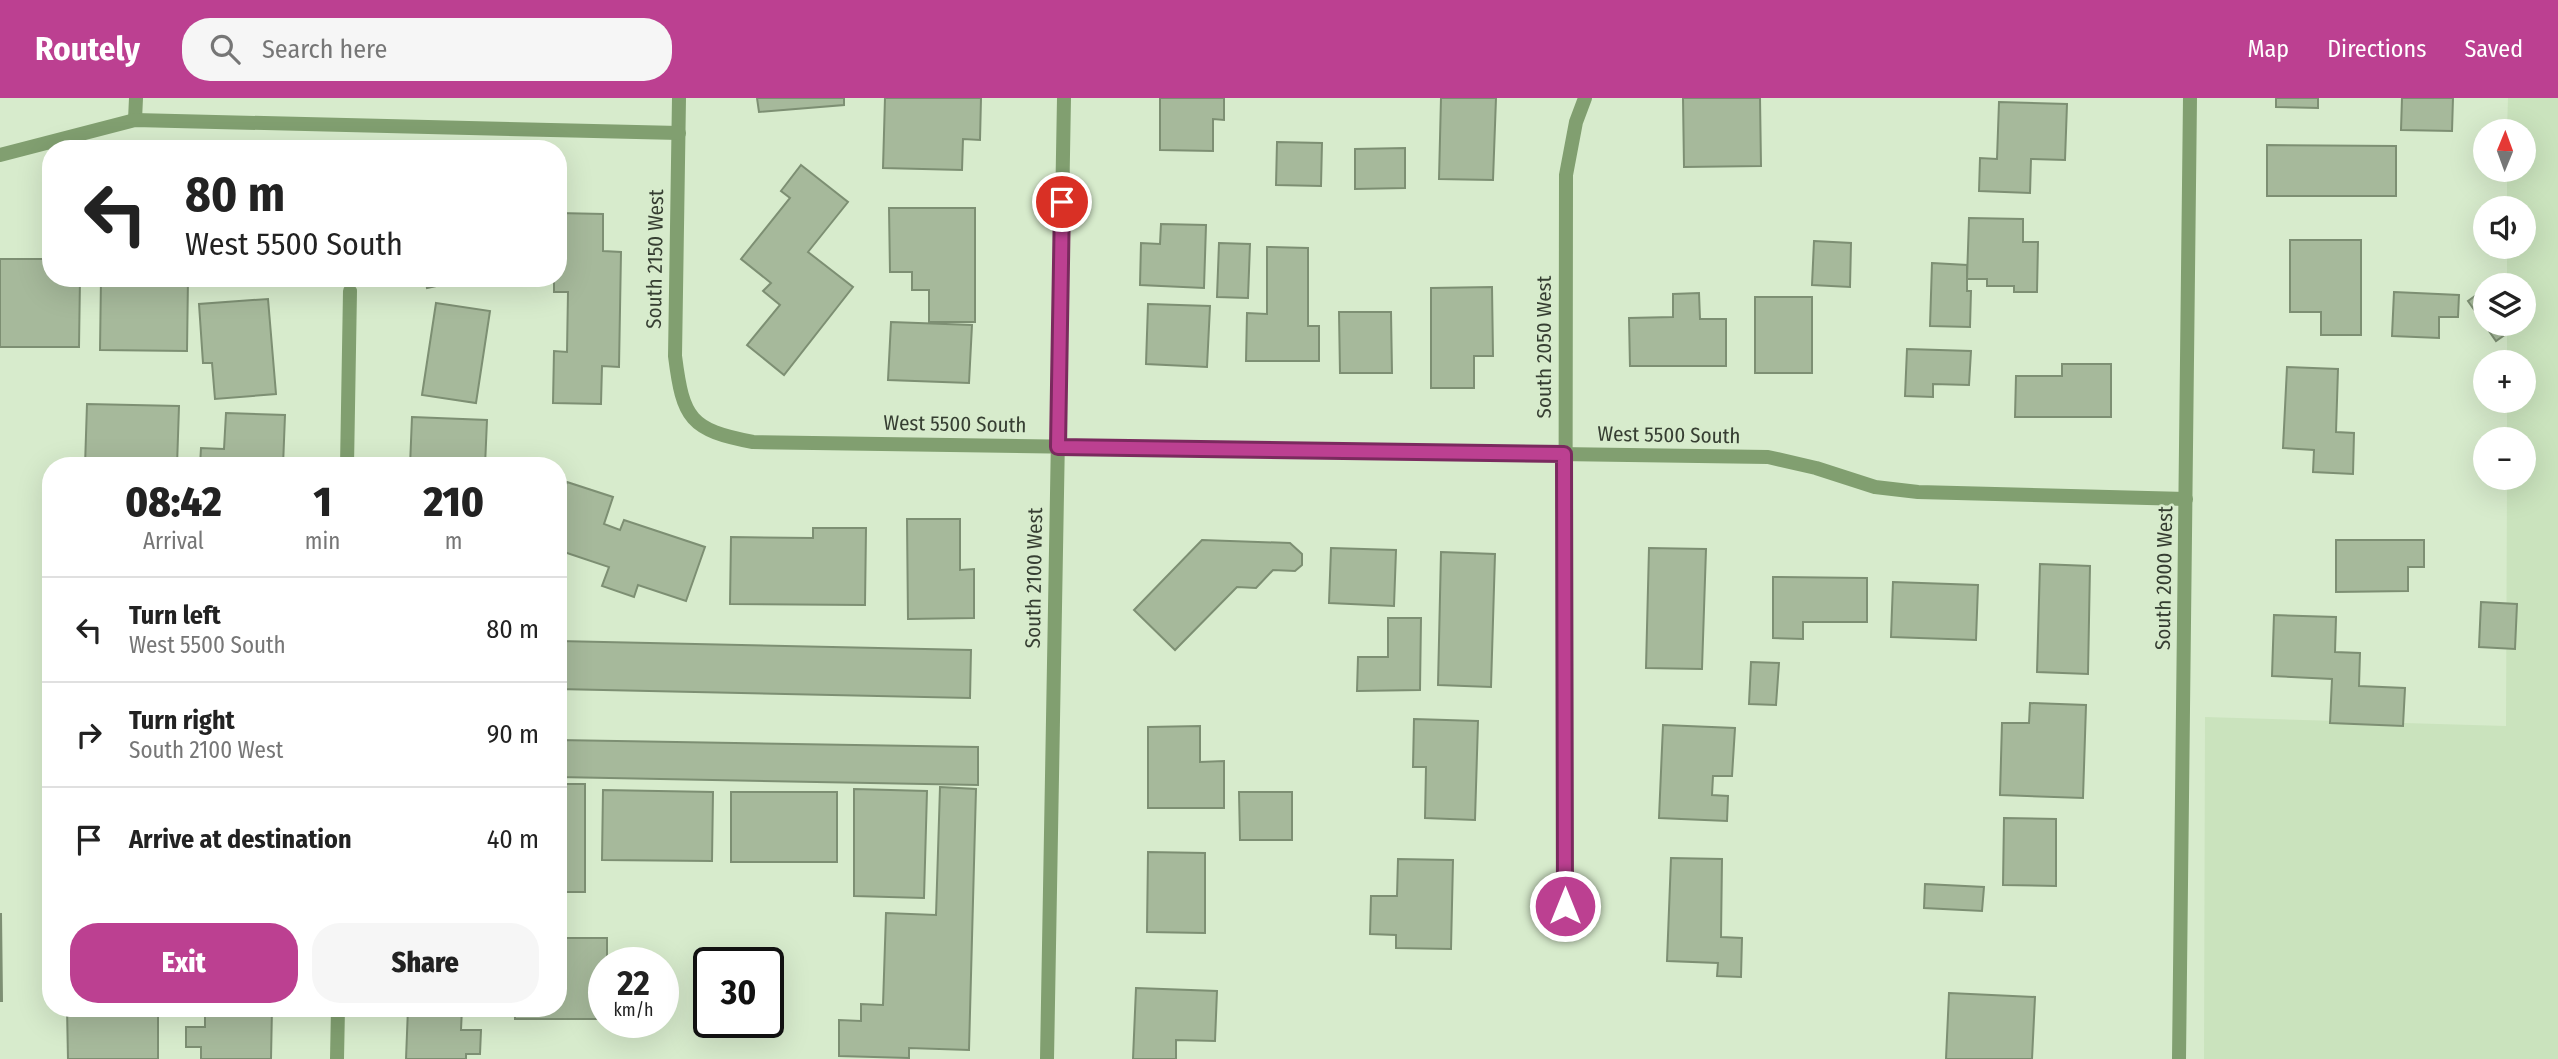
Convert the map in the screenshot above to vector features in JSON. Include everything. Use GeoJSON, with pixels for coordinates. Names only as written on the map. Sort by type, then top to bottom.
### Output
{"type":"FeatureCollection","features":[{"type":"Feature","properties":{"kind":"street"},"geometry":{"type":"LineString","coordinates":[[135,121],[136,98]]}},
{"type":"Feature","properties":{"kind":"street","name":"South 2150 West"},"geometry":{"type":"LineString","coordinates":[[679,98],[675,356],[679,389],[690,419]]}},
{"type":"Feature","properties":{"kind":"street","name":"South 2100 West"},"geometry":{"type":"LineString","coordinates":[[1047,1059],[1064,98]]}},
{"type":"Feature","properties":{"kind":"street","name":"South 2050 West"},"geometry":{"type":"LineString","coordinates":[[1565,934],[1566,175],[1576,122],[1585,98]]}},
{"type":"Feature","properties":{"kind":"street","name":"South 2000 West"},"geometry":{"type":"LineString","coordinates":[[2179,1059],[2190,98]]}},
{"type":"Feature","properties":{"kind":"street"},"geometry":{"type":"LineString","coordinates":[[60,140],[135,121],[679,133]]}},
{"type":"Feature","properties":{"kind":"street"},"geometry":{"type":"LineString","coordinates":[[0,155],[42,144]]}},
{"type":"Feature","properties":{"kind":"street"},"geometry":{"type":"LineString","coordinates":[[347,457],[350,292]]}},
{"type":"Feature","properties":{"kind":"street","name":"West 5500 South"},"geometry":{"type":"LineString","coordinates":[[690,419],[718,435],[753,442],[1768,457],[1816,468],[1875,487],[1919,492],[2186,499]]}},
{"type":"Feature","properties":{"kind":"street"},"geometry":{"type":"LineString","coordinates":[[337,1059],[338,1017]]}},
{"type":"Feature","properties":{"kind":"shaded area"},"geometry":{"type":"Polygon","coordinates":[[[2508,98],[2558,98],[2558,1059],[2204,1059],[2205,717],[2506,726],[2507,490],[2536,490],[2536,427],[2507,427],[2507,413],[2536,413],[2536,350],[2507,350],[2507,336],[2536,336],[2536,273],[2507,273],[2507,259],[2536,259],[2536,196],[2507,196],[2507,182],[2536,182],[2536,119],[2507,119],[2508,98]]]}},
{"type":"Feature","properties":{"kind":"building"},"geometry":{"type":"Polygon","coordinates":[[[757,98],[844,98],[844,105],[759,112],[757,98]]]}},
{"type":"Feature","properties":{"kind":"building"},"geometry":{"type":"Polygon","coordinates":[[[885,98],[981,98],[980,140],[963,139],[962,170],[883,168],[885,98]]]}},
{"type":"Feature","properties":{"kind":"building"},"geometry":{"type":"Polygon","coordinates":[[[1160,98],[1224,98],[1224,120],[1213,119],[1213,151],[1160,150],[1160,98]]]}},
{"type":"Feature","properties":{"kind":"building"},"geometry":{"type":"Polygon","coordinates":[[[1441,98],[1496,98],[1493,180],[1439,179],[1441,98]]]}},
{"type":"Feature","properties":{"kind":"building"},"geometry":{"type":"Polygon","coordinates":[[[1683,98],[1760,98],[1761,166],[1684,167],[1683,98]]]}},
{"type":"Feature","properties":{"kind":"building"},"geometry":{"type":"Polygon","coordinates":[[[2276,98],[2318,98],[2318,108],[2276,107],[2276,98]]]}},
{"type":"Feature","properties":{"kind":"building"},"geometry":{"type":"Polygon","coordinates":[[[2402,98],[2453,98],[2452,131],[2401,130],[2402,98]]]}},
{"type":"Feature","properties":{"kind":"building"},"geometry":{"type":"Polygon","coordinates":[[[1999,102],[2067,104],[2065,160],[2031,159],[2030,193],[1979,191],[1980,158],[1997,159],[1999,102]]]}},
{"type":"Feature","properties":{"kind":"building"},"geometry":{"type":"Polygon","coordinates":[[[1277,142],[1322,143],[1321,186],[1276,185],[1277,142]]]}},
{"type":"Feature","properties":{"kind":"building"},"geometry":{"type":"Polygon","coordinates":[[[2267,145],[2396,146],[2396,196],[2267,196],[2267,145]]]}},
{"type":"Feature","properties":{"kind":"building"},"geometry":{"type":"Polygon","coordinates":[[[1405,148],[1405,188],[1355,189],[1355,149],[1405,148]]]}},
{"type":"Feature","properties":{"kind":"building"},"geometry":{"type":"Polygon","coordinates":[[[801,165],[848,202],[808,252],[853,287],[784,375],[747,345],[780,305],[763,291],[771,283],[741,259],[790,198],[781,191],[801,165]]]}},
{"type":"Feature","properties":{"kind":"building"},"geometry":{"type":"Polygon","coordinates":[[[889,208],[975,208],[975,322],[929,322],[929,290],[912,290],[912,272],[890,272],[889,208]]]}},
{"type":"Feature","properties":{"kind":"building"},"geometry":{"type":"Polygon","coordinates":[[[567,213],[603,214],[603,251],[621,252],[619,367],[602,366],[601,404],[553,403],[554,351],[567,352],[568,292],[554,292],[554,287],[567,287],[567,213]]]}},
{"type":"Feature","properties":{"kind":"building"},"geometry":{"type":"Polygon","coordinates":[[[1969,218],[2023,219],[2023,242],[2038,242],[2037,292],[2014,292],[2014,286],[1987,286],[1987,279],[1967,279],[1969,218]]]}},
{"type":"Feature","properties":{"kind":"building"},"geometry":{"type":"Polygon","coordinates":[[[1161,224],[1206,225],[1204,288],[1140,285],[1141,243],[1160,244],[1161,224]]]}},
{"type":"Feature","properties":{"kind":"building"},"geometry":{"type":"Polygon","coordinates":[[[2290,240],[2361,240],[2361,335],[2321,335],[2321,312],[2290,312],[2290,240]]]}},
{"type":"Feature","properties":{"kind":"building"},"geometry":{"type":"Polygon","coordinates":[[[1814,241],[1851,243],[1850,287],[1812,285],[1814,241]]]}},
{"type":"Feature","properties":{"kind":"building"},"geometry":{"type":"Polygon","coordinates":[[[1219,243],[1250,244],[1248,298],[1217,297],[1219,243]]]}},
{"type":"Feature","properties":{"kind":"building"},"geometry":{"type":"Polygon","coordinates":[[[1267,247],[1308,248],[1308,326],[1319,326],[1319,361],[1246,361],[1247,313],[1267,314],[1267,247]]]}},
{"type":"Feature","properties":{"kind":"building"},"geometry":{"type":"Polygon","coordinates":[[[0,259],[42,259],[42,287],[80,287],[79,347],[0,347],[0,259]]]}},
{"type":"Feature","properties":{"kind":"building"},"geometry":{"type":"Polygon","coordinates":[[[1932,263],[1967,265],[1967,291],[1971,291],[1970,327],[1930,326],[1932,263]]]}},
{"type":"Feature","properties":{"kind":"building"},"geometry":{"type":"Polygon","coordinates":[[[101,287],[188,287],[187,351],[100,350],[101,287]]]}},
{"type":"Feature","properties":{"kind":"building"},"geometry":{"type":"Polygon","coordinates":[[[1492,287],[1493,356],[1474,356],[1474,388],[1431,388],[1431,288],[1492,287]]]}},
{"type":"Feature","properties":{"kind":"building"},"geometry":{"type":"Polygon","coordinates":[[[2394,292],[2459,295],[2458,317],[2439,317],[2439,338],[2392,336],[2394,292]]]}},
{"type":"Feature","properties":{"kind":"building"},"geometry":{"type":"Polygon","coordinates":[[[1699,293],[1700,319],[1726,319],[1726,366],[1630,366],[1629,318],[1673,317],[1673,294],[1699,293]]]}},
{"type":"Feature","properties":{"kind":"building"},"geometry":{"type":"Polygon","coordinates":[[[1755,297],[1812,297],[1812,373],[1755,373],[1755,297]]]}},
{"type":"Feature","properties":{"kind":"building"},"geometry":{"type":"Polygon","coordinates":[[[268,299],[276,394],[215,399],[212,363],[203,363],[199,304],[268,299]]]}},
{"type":"Feature","properties":{"kind":"building"},"geometry":{"type":"Polygon","coordinates":[[[436,303],[490,311],[476,403],[422,395],[436,303]]]}},
{"type":"Feature","properties":{"kind":"building"},"geometry":{"type":"Polygon","coordinates":[[[1148,304],[1210,306],[1207,367],[1146,364],[1148,304]]]}},
{"type":"Feature","properties":{"kind":"building"},"geometry":{"type":"Polygon","coordinates":[[[1339,312],[1391,312],[1392,373],[1340,373],[1339,312]]]}},
{"type":"Feature","properties":{"kind":"building"},"geometry":{"type":"Polygon","coordinates":[[[891,322],[972,325],[969,383],[888,380],[891,322]]]}},
{"type":"Feature","properties":{"kind":"building"},"geometry":{"type":"Polygon","coordinates":[[[1907,349],[1971,351],[1969,385],[1933,384],[1933,397],[1905,396],[1907,349]]]}},
{"type":"Feature","properties":{"kind":"building"},"geometry":{"type":"Polygon","coordinates":[[[2062,364],[2111,364],[2111,417],[2015,417],[2016,376],[2062,376],[2062,364]]]}},
{"type":"Feature","properties":{"kind":"building"},"geometry":{"type":"Polygon","coordinates":[[[2287,367],[2338,369],[2336,432],[2354,433],[2353,474],[2313,472],[2314,450],[2283,448],[2287,367]]]}},
{"type":"Feature","properties":{"kind":"building"},"geometry":{"type":"Polygon","coordinates":[[[87,404],[179,406],[177,457],[85,457],[87,404]]]}},
{"type":"Feature","properties":{"kind":"building"},"geometry":{"type":"Polygon","coordinates":[[[226,413],[285,415],[283,457],[200,457],[201,448],[224,449],[226,413]]]}},
{"type":"Feature","properties":{"kind":"building"},"geometry":{"type":"Polygon","coordinates":[[[412,417],[487,420],[485,457],[410,457],[412,417]]]}},
{"type":"Feature","properties":{"kind":"building"},"geometry":{"type":"Polygon","coordinates":[[[567,482],[613,497],[604,524],[620,530],[624,520],[705,547],[686,601],[638,585],[634,597],[602,586],[609,567],[567,553],[567,482]]]}},
{"type":"Feature","properties":{"kind":"building"},"geometry":{"type":"Polygon","coordinates":[[[907,519],[960,519],[960,570],[974,569],[974,618],[908,619],[907,519]]]}},
{"type":"Feature","properties":{"kind":"building"},"geometry":{"type":"Polygon","coordinates":[[[813,528],[866,528],[865,605],[730,604],[731,537],[813,538],[813,528]]]}},
{"type":"Feature","properties":{"kind":"building"},"geometry":{"type":"Polygon","coordinates":[[[1202,540],[1290,543],[1302,554],[1302,565],[1295,571],[1273,570],[1256,588],[1237,587],[1175,650],[1134,610],[1202,540]]]}},
{"type":"Feature","properties":{"kind":"building"},"geometry":{"type":"Polygon","coordinates":[[[2336,540],[2424,540],[2424,567],[2408,567],[2408,591],[2336,592],[2336,540]]]}},
{"type":"Feature","properties":{"kind":"building"},"geometry":{"type":"Polygon","coordinates":[[[1331,548],[1396,550],[1394,606],[1329,603],[1331,548]]]}},
{"type":"Feature","properties":{"kind":"building"},"geometry":{"type":"Polygon","coordinates":[[[1649,548],[1706,549],[1702,669],[1646,668],[1649,548]]]}},
{"type":"Feature","properties":{"kind":"building"},"geometry":{"type":"Polygon","coordinates":[[[1441,552],[1495,554],[1491,687],[1438,685],[1441,552]]]}},
{"type":"Feature","properties":{"kind":"building"},"geometry":{"type":"Polygon","coordinates":[[[2040,564],[2090,566],[2088,674],[2037,672],[2040,564]]]}},
{"type":"Feature","properties":{"kind":"building"},"geometry":{"type":"Polygon","coordinates":[[[1773,577],[1867,578],[1867,622],[1803,622],[1803,639],[1773,638],[1773,577]]]}},
{"type":"Feature","properties":{"kind":"building"},"geometry":{"type":"Polygon","coordinates":[[[1893,582],[1978,585],[1976,640],[1891,637],[1893,582]]]}},
{"type":"Feature","properties":{"kind":"building"},"geometry":{"type":"Polygon","coordinates":[[[2481,602],[2517,604],[2515,649],[2479,647],[2481,602]]]}},
{"type":"Feature","properties":{"kind":"building"},"geometry":{"type":"Polygon","coordinates":[[[2274,615],[2336,617],[2335,652],[2360,653],[2359,686],[2405,688],[2403,726],[2330,723],[2332,679],[2272,676],[2274,615]]]}},
{"type":"Feature","properties":{"kind":"building"},"geometry":{"type":"Polygon","coordinates":[[[1388,618],[1421,618],[1420,690],[1357,691],[1358,657],[1388,657],[1388,618]]]}},
{"type":"Feature","properties":{"kind":"building"},"geometry":{"type":"Polygon","coordinates":[[[567,641],[971,650],[970,698],[567,689],[567,641]]]}},
{"type":"Feature","properties":{"kind":"building"},"geometry":{"type":"Polygon","coordinates":[[[1751,662],[1779,663],[1776,705],[1749,704],[1751,662]]]}},
{"type":"Feature","properties":{"kind":"building"},"geometry":{"type":"Polygon","coordinates":[[[2030,703],[2086,705],[2083,798],[2000,795],[2002,723],[2029,723],[2030,703]]]}},
{"type":"Feature","properties":{"kind":"building"},"geometry":{"type":"Polygon","coordinates":[[[1414,719],[1478,721],[1475,820],[1425,818],[1426,767],[1413,767],[1414,719]]]}},
{"type":"Feature","properties":{"kind":"building"},"geometry":{"type":"Polygon","coordinates":[[[1663,725],[1735,728],[1732,776],[1713,776],[1712,795],[1728,796],[1727,821],[1659,818],[1663,725]]]}},
{"type":"Feature","properties":{"kind":"building"},"geometry":{"type":"Polygon","coordinates":[[[1200,726],[1200,762],[1224,761],[1224,808],[1148,808],[1148,727],[1200,726]]]}},
{"type":"Feature","properties":{"kind":"building"},"geometry":{"type":"Polygon","coordinates":[[[567,740],[978,747],[978,785],[567,777],[567,740]]]}},
{"type":"Feature","properties":{"kind":"building"},"geometry":{"type":"Polygon","coordinates":[[[567,784],[585,784],[585,892],[567,892],[567,784]]]}},
{"type":"Feature","properties":{"kind":"building"},"geometry":{"type":"Polygon","coordinates":[[[940,787],[976,789],[969,1050],[909,1048],[909,1058],[839,1056],[839,1020],[861,1021],[861,1004],[883,1005],[886,913],[936,915],[940,787]]]}},
{"type":"Feature","properties":{"kind":"building"},"geometry":{"type":"Polygon","coordinates":[[[854,789],[927,791],[924,898],[854,896],[854,789]]]}},
{"type":"Feature","properties":{"kind":"building"},"geometry":{"type":"Polygon","coordinates":[[[603,790],[713,792],[712,861],[602,860],[603,790]]]}},
{"type":"Feature","properties":{"kind":"building"},"geometry":{"type":"Polygon","coordinates":[[[731,792],[837,792],[837,862],[731,862],[731,792]]]}},
{"type":"Feature","properties":{"kind":"building"},"geometry":{"type":"Polygon","coordinates":[[[1239,792],[1292,792],[1292,840],[1240,840],[1239,792]]]}},
{"type":"Feature","properties":{"kind":"building"},"geometry":{"type":"Polygon","coordinates":[[[2004,818],[2056,819],[2056,886],[2003,885],[2004,818]]]}},
{"type":"Feature","properties":{"kind":"building"},"geometry":{"type":"Polygon","coordinates":[[[1148,852],[1205,853],[1205,933],[1147,932],[1148,852]]]}},
{"type":"Feature","properties":{"kind":"building"},"geometry":{"type":"Polygon","coordinates":[[[1671,858],[1722,859],[1721,937],[1742,938],[1741,977],[1717,976],[1718,963],[1667,961],[1671,858]]]}},
{"type":"Feature","properties":{"kind":"building"},"geometry":{"type":"Polygon","coordinates":[[[1398,859],[1453,860],[1451,949],[1396,948],[1396,935],[1370,934],[1371,896],[1397,896],[1398,859]]]}},
{"type":"Feature","properties":{"kind":"building"},"geometry":{"type":"Polygon","coordinates":[[[1925,884],[1984,887],[1982,911],[1924,908],[1925,884]]]}},
{"type":"Feature","properties":{"kind":"building"},"geometry":{"type":"Polygon","coordinates":[[[1,914],[2,1001],[0,1001],[1,914]]]}},
{"type":"Feature","properties":{"kind":"building"},"geometry":{"type":"Polygon","coordinates":[[[567,938],[607,938],[607,947],[588,947],[588,1019],[515,1019],[567,1017],[567,938]]]}},
{"type":"Feature","properties":{"kind":"building"},"geometry":{"type":"Polygon","coordinates":[[[1136,988],[1217,991],[1215,1041],[1176,1040],[1176,1059],[1133,1059],[1136,988]]]}},
{"type":"Feature","properties":{"kind":"building"},"geometry":{"type":"Polygon","coordinates":[[[1949,993],[2035,997],[2032,1059],[1946,1059],[1949,993]]]}},
{"type":"Feature","properties":{"kind":"building"},"geometry":{"type":"Polygon","coordinates":[[[67,1017],[158,1017],[158,1059],[68,1059],[67,1017]]]}},
{"type":"Feature","properties":{"kind":"building"},"geometry":{"type":"Polygon","coordinates":[[[205,1017],[272,1017],[271,1059],[201,1059],[201,1047],[186,1047],[186,1027],[205,1027],[205,1017]]]}},
{"type":"Feature","properties":{"kind":"building"},"geometry":{"type":"Polygon","coordinates":[[[408,1017],[462,1017],[461,1030],[481,1030],[480,1054],[466,1054],[466,1059],[406,1059],[408,1017]]]}},
{"type":"Feature","properties":{"kind":"route"},"geometry":{"type":"LineString","coordinates":[[1062,202],[1058,447],[1564,454],[1565,906]]}}]}
